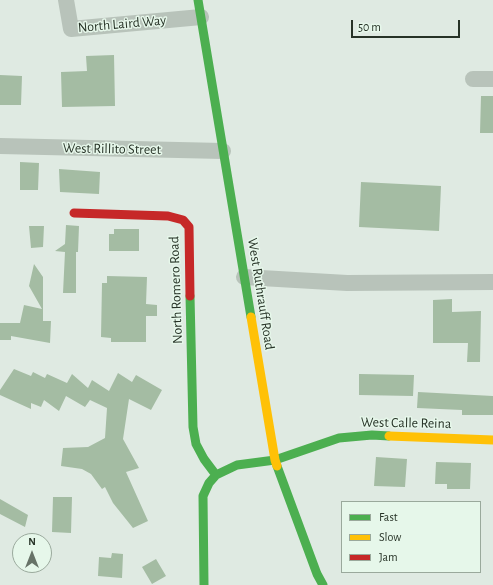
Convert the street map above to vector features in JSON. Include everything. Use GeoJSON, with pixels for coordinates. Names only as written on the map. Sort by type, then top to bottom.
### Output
{"type":"FeatureCollection","features":[{"type":"Feature","properties":{"kind":"street","name":"North Laird Way"},"geometry":{"type":"LineString","coordinates":[[66,0],[71,29],[201,17]]}},
{"type":"Feature","properties":{"kind":"street","name":"West Ruthrauff Road"},"geometry":{"type":"LineString","coordinates":[[198,0],[275,460],[317,574],[323,585]]}},
{"type":"Feature","properties":{"kind":"street"},"geometry":{"type":"LineString","coordinates":[[473,79],[493,79]]}},
{"type":"Feature","properties":{"kind":"street","name":"West Rillito Street"},"geometry":{"type":"LineString","coordinates":[[0,146],[223,151]]}},
{"type":"Feature","properties":{"kind":"street","name":"North Romero Road"},"geometry":{"type":"LineString","coordinates":[[74,213],[168,216],[183,220],[188,227],[194,427],[196,444],[204,459],[216,475]]}},
{"type":"Feature","properties":{"kind":"street"},"geometry":{"type":"LineString","coordinates":[[244,277],[347,283],[493,282]]}},
{"type":"Feature","properties":{"kind":"street","name":"West Calle Reina"},"geometry":{"type":"LineString","coordinates":[[216,475],[237,466],[275,460],[339,438],[372,435],[493,440]]}},
{"type":"Feature","properties":{"kind":"street"},"geometry":{"type":"LineString","coordinates":[[204,585],[203,496],[209,483],[216,475]]}},
{"type":"Feature","properties":{"kind":"building"},"geometry":{"type":"Polygon","coordinates":[[[114,55],[115,106],[62,107],[61,72],[87,71],[86,56],[114,55]]]}},
{"type":"Feature","properties":{"kind":"building"},"geometry":{"type":"Polygon","coordinates":[[[0,75],[22,76],[21,105],[0,105],[0,75]]]}},
{"type":"Feature","properties":{"kind":"building"},"geometry":{"type":"Polygon","coordinates":[[[481,96],[493,96],[493,133],[480,133],[481,96]]]}},
{"type":"Feature","properties":{"kind":"building"},"geometry":{"type":"Polygon","coordinates":[[[20,162],[39,163],[38,190],[20,190],[20,162]]]}},
{"type":"Feature","properties":{"kind":"building"},"geometry":{"type":"Polygon","coordinates":[[[59,169],[100,172],[99,194],[60,192],[59,169]]]}},
{"type":"Feature","properties":{"kind":"building"},"geometry":{"type":"Polygon","coordinates":[[[361,182],[441,186],[439,231],[359,227],[361,182]]]}},
{"type":"Feature","properties":{"kind":"building"},"geometry":{"type":"Polygon","coordinates":[[[66,225],[79,226],[78,252],[76,252],[76,293],[63,293],[65,252],[55,251],[65,244],[66,225]]]}},
{"type":"Feature","properties":{"kind":"building"},"geometry":{"type":"Polygon","coordinates":[[[29,226],[44,226],[43,247],[31,248],[29,226]]]}},
{"type":"Feature","properties":{"kind":"building"},"geometry":{"type":"Polygon","coordinates":[[[114,229],[139,229],[139,251],[109,251],[109,234],[114,234],[114,229]]]}},
{"type":"Feature","properties":{"kind":"building"},"geometry":{"type":"Polygon","coordinates":[[[34,264],[43,277],[43,321],[51,321],[50,343],[11,336],[11,340],[0,340],[0,323],[20,323],[24,305],[42,309],[29,286],[34,264]]]}},
{"type":"Feature","properties":{"kind":"building"},"geometry":{"type":"Polygon","coordinates":[[[107,276],[147,277],[146,304],[157,305],[157,316],[146,316],[146,342],[111,342],[111,338],[101,337],[102,283],[107,283],[107,276]]]}},
{"type":"Feature","properties":{"kind":"building"},"geometry":{"type":"Polygon","coordinates":[[[452,299],[452,312],[481,311],[480,362],[467,362],[468,343],[433,343],[433,300],[452,299]]]}},
{"type":"Feature","properties":{"kind":"building"},"geometry":{"type":"Polygon","coordinates":[[[14,369],[31,376],[33,372],[45,378],[47,374],[67,383],[72,374],[88,388],[92,380],[109,391],[118,373],[132,382],[136,375],[162,390],[151,410],[129,399],[123,439],[139,468],[126,472],[148,521],[133,528],[113,503],[105,487],[102,489],[91,474],[82,469],[61,466],[63,448],[88,447],[105,438],[107,408],[90,400],[85,407],[66,396],[59,411],[44,400],[41,407],[31,403],[31,409],[0,395],[0,390],[14,369]]]}},
{"type":"Feature","properties":{"kind":"building"},"geometry":{"type":"Polygon","coordinates":[[[359,374],[414,375],[413,396],[359,395],[359,374]]]}},
{"type":"Feature","properties":{"kind":"building"},"geometry":{"type":"Polygon","coordinates":[[[418,392],[493,396],[493,415],[462,415],[462,410],[417,408],[418,392]]]}},
{"type":"Feature","properties":{"kind":"building"},"geometry":{"type":"Polygon","coordinates":[[[376,457],[407,459],[405,487],[374,486],[376,457]]]}},
{"type":"Feature","properties":{"kind":"building"},"geometry":{"type":"Polygon","coordinates":[[[436,462],[471,463],[470,489],[447,489],[447,484],[435,484],[436,462]]]}},
{"type":"Feature","properties":{"kind":"building"},"geometry":{"type":"Polygon","coordinates":[[[53,497],[72,497],[71,533],[52,532],[53,497]]]}},
{"type":"Feature","properties":{"kind":"building"},"geometry":{"type":"Polygon","coordinates":[[[0,499],[28,515],[25,527],[0,514],[0,499]]]}},
{"type":"Feature","properties":{"kind":"building"},"geometry":{"type":"Polygon","coordinates":[[[112,553],[123,554],[122,578],[98,576],[99,557],[111,558],[112,553]]]}},
{"type":"Feature","properties":{"kind":"building"},"geometry":{"type":"Polygon","coordinates":[[[156,559],[166,576],[152,584],[142,567],[156,559]]]}},
{"type":"Feature","properties":{"kind":"traffic: fast"},"geometry":{"type":"LineString","coordinates":[[198,0],[251,317]]}},
{"type":"Feature","properties":{"kind":"traffic: fast"},"geometry":{"type":"LineString","coordinates":[[190,296],[193,427],[196,444],[204,459],[216,475]]}},
{"type":"Feature","properties":{"kind":"traffic: fast"},"geometry":{"type":"LineString","coordinates":[[204,585],[203,496],[209,483],[216,475],[237,465],[275,460],[339,438],[372,435],[389,436]]}},
{"type":"Feature","properties":{"kind":"traffic: fast"},"geometry":{"type":"LineString","coordinates":[[277,466],[317,574],[323,585]]}},
{"type":"Feature","properties":{"kind":"traffic: slow"},"geometry":{"type":"LineString","coordinates":[[251,317],[277,466]]}},
{"type":"Feature","properties":{"kind":"traffic: slow"},"geometry":{"type":"LineString","coordinates":[[389,436],[493,440]]}},
{"type":"Feature","properties":{"kind":"traffic: jam"},"geometry":{"type":"LineString","coordinates":[[74,213],[168,216],[183,220],[189,227],[190,296]]}}]}
